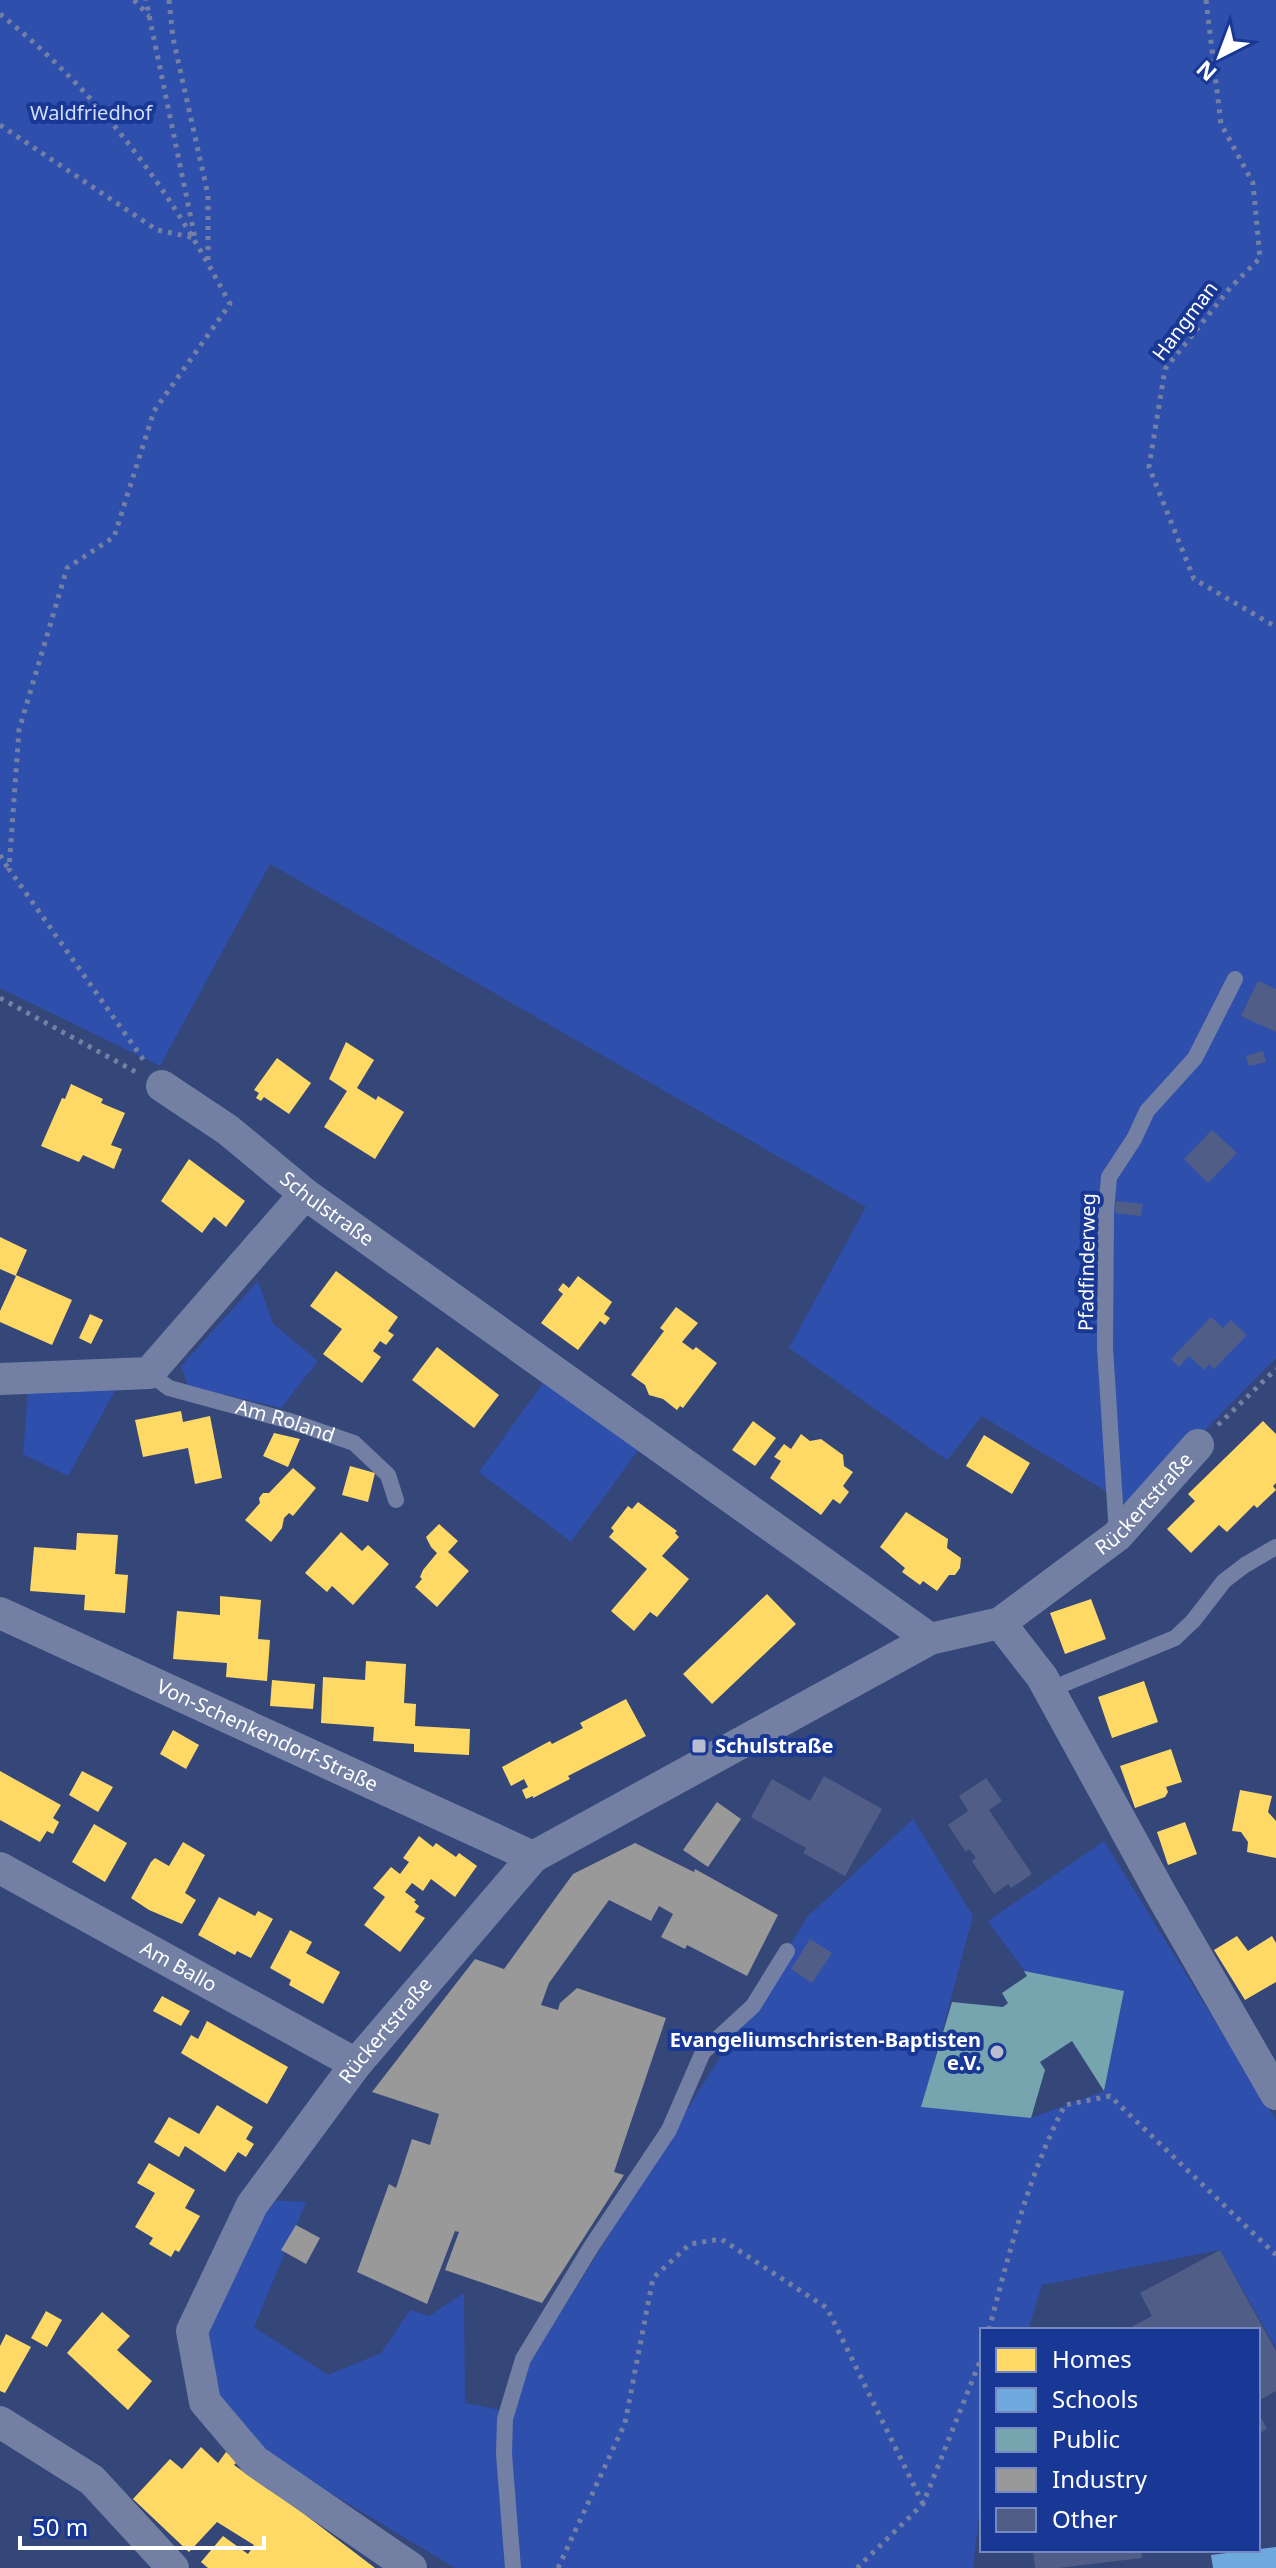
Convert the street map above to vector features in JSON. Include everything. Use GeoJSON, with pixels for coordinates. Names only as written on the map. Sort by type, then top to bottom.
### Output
{"type":"FeatureCollection","features":[{"type":"Feature","properties":{"kind":"street","name":"Schulstraße"},"geometry":{"type":"LineString","coordinates":[[162,1086],[228,1130],[305,1194],[930,1639]]}},
{"type":"Feature","properties":{"kind":"street"},"geometry":{"type":"LineString","coordinates":[[0,1379],[149,1373],[305,1194]]}},
{"type":"Feature","properties":{"kind":"street","name":"Rückertstraße"},"geometry":{"type":"LineString","coordinates":[[1000,1623],[1117,1536],[1198,1445]]}},
{"type":"Feature","properties":{"kind":"street","name":"Von-Schenkendorf-Straße"},"geometry":{"type":"LineString","coordinates":[[0,1613],[533,1857]]}},
{"type":"Feature","properties":{"kind":"street"},"geometry":{"type":"LineString","coordinates":[[930,1639],[1000,1623],[1049,1690],[1276,2094]]}},
{"type":"Feature","properties":{"kind":"street","name":"Rückertstraße"},"geometry":{"type":"LineString","coordinates":[[398,2565],[255,2461],[205,2402],[192,2331],[252,2205],[356,2064],[533,1857],[930,1639]]}},
{"type":"Feature","properties":{"kind":"street","name":"Am Ballo"},"geometry":{"type":"LineString","coordinates":[[0,1868],[356,2064]]}},
{"type":"Feature","properties":{"kind":"street"},"geometry":{"type":"LineString","coordinates":[[0,2422],[92,2480],[173,2568]]}},
{"type":"Feature","properties":{"kind":"lane","name":"Pfadfinderweg"},"geometry":{"type":"LineString","coordinates":[[1117,1536],[1105,1348],[1109,1177],[1134,1139],[1147,1111],[1195,1058],[1235,979]]}},
{"type":"Feature","properties":{"kind":"lane","name":"Am Roland"},"geometry":{"type":"LineString","coordinates":[[149,1373],[169,1388],[290,1421],[354,1443],[388,1475],[396,1500]]}},
{"type":"Feature","properties":{"kind":"lane"},"geometry":{"type":"LineString","coordinates":[[1049,1690],[1175,1638],[1193,1621],[1224,1581],[1276,1547]]}},
{"type":"Feature","properties":{"kind":"lane"},"geometry":{"type":"LineString","coordinates":[[513,2568],[504,2454],[505,2419],[523,2359],[591,2247],[669,2130],[703,2052],[753,2006],[787,1951]]}},
{"type":"Feature","properties":{"kind":"path"},"geometry":{"type":"LineString","coordinates":[[134,0],[150,17]]}},
{"type":"Feature","properties":{"kind":"path"},"geometry":{"type":"LineString","coordinates":[[146,0],[195,238]]}},
{"type":"Feature","properties":{"kind":"path"},"geometry":{"type":"LineString","coordinates":[[169,0],[173,38],[208,195],[208,261]]}},
{"type":"Feature","properties":{"kind":"path","name":"Hangman"},"geometry":{"type":"LineString","coordinates":[[1206,0],[1221,124],[1253,183],[1260,258],[1230,288],[1165,369],[1149,467],[1194,579],[1276,627]]}},
{"type":"Feature","properties":{"kind":"path"},"geometry":{"type":"LineString","coordinates":[[0,14],[40,46],[106,113],[160,183],[195,238],[230,304],[154,411],[114,537],[67,568],[19,730],[9,869]]}},
{"type":"Feature","properties":{"kind":"path"},"geometry":{"type":"LineString","coordinates":[[0,125],[157,230],[195,238]]}},
{"type":"Feature","properties":{"kind":"path"},"geometry":{"type":"LineString","coordinates":[[0,855],[162,1086]]}},
{"type":"Feature","properties":{"kind":"path"},"geometry":{"type":"LineString","coordinates":[[0,998],[162,1086]]}},
{"type":"Feature","properties":{"kind":"path","name":"Rückertstraße"},"geometry":{"type":"LineString","coordinates":[[1198,1445],[1276,1369]]}},
{"type":"Feature","properties":{"kind":"path"},"geometry":{"type":"LineString","coordinates":[[990,2328],[1021,2214],[1045,2144],[1065,2105],[1110,2096],[1276,2255]]}},
{"type":"Feature","properties":{"kind":"path"},"geometry":{"type":"LineString","coordinates":[[558,2568],[625,2423],[653,2278],[690,2244],[721,2239],[827,2308],[923,2504]]}},
{"type":"Feature","properties":{"kind":"path"},"geometry":{"type":"LineString","coordinates":[[857,2568],[923,2504],[980,2361]]}},
{"type":"Feature","properties":{"kind":"green space","name":"Waldfriedhof"},"geometry":{"type":"Polygon","coordinates":[[[0,0],[1276,0],[1276,1358],[1130,1506],[982,1416],[947,1460],[789,1348],[866,1207],[270,864],[160,1066],[0,988],[0,0]]]}},
{"type":"Feature","properties":{"kind":"green space"},"geometry":{"type":"Polygon","coordinates":[[[258,1281],[273,1324],[318,1361],[281,1408],[188,1386],[181,1366],[258,1281]]]}},
{"type":"Feature","properties":{"kind":"green space"},"geometry":{"type":"Polygon","coordinates":[[[544,1382],[639,1449],[571,1542],[479,1472],[544,1382]]]}},
{"type":"Feature","properties":{"kind":"green space"},"geometry":{"type":"Polygon","coordinates":[[[118,1385],[68,1476],[23,1454],[28,1389],[118,1385]]]}},
{"type":"Feature","properties":{"kind":"green space"},"geometry":{"type":"Polygon","coordinates":[[[913,1819],[973,1916],[922,2107],[1031,2118],[1104,2091],[1124,1991],[1025,1972],[988,1921],[1104,1841],[1276,2120],[1276,2348],[1220,2250],[1042,2285],[1029,2328],[980,2328],[980,2507],[973,2568],[455,2568],[264,2453],[210,2396],[203,2339],[270,2200],[306,2202],[254,2327],[328,2375],[381,2353],[410,2310],[429,2316],[464,2293],[465,2403],[500,2410],[808,1916],[913,1819]]]}},
{"type":"Feature","properties":{"kind":"building: Homes"},"geometry":{"type":"Polygon","coordinates":[[[346,1042],[374,1060],[357,1088],[376,1100],[378,1096],[404,1112],[375,1159],[324,1127],[347,1091],[329,1079],[346,1042]]]}},
{"type":"Feature","properties":{"kind":"building: Homes"},"geometry":{"type":"Polygon","coordinates":[[[277,1058],[311,1083],[289,1114],[264,1097],[261,1101],[256,1098],[259,1093],[254,1090],[277,1058]]]}},
{"type":"Feature","properties":{"kind":"building: Homes"},"geometry":{"type":"Polygon","coordinates":[[[71,1084],[103,1099],[101,1103],[125,1113],[111,1145],[122,1149],[114,1169],[83,1155],[79,1162],[41,1146],[71,1084]]]}},
{"type":"Feature","properties":{"kind":"building: Homes"},"geometry":{"type":"Polygon","coordinates":[[[189,1159],[245,1201],[226,1227],[214,1217],[202,1233],[161,1201],[189,1159]]]}},
{"type":"Feature","properties":{"kind":"building: Homes"},"geometry":{"type":"Polygon","coordinates":[[[0,1237],[27,1250],[16,1275],[72,1300],[52,1345],[0,1322],[0,1311],[16,1276],[0,1269],[0,1237]]]}},
{"type":"Feature","properties":{"kind":"building: Homes"},"geometry":{"type":"Polygon","coordinates":[[[336,1271],[398,1317],[388,1331],[394,1335],[386,1345],[380,1341],[373,1351],[381,1357],[362,1383],[323,1354],[342,1329],[310,1306],[336,1271]]]}},
{"type":"Feature","properties":{"kind":"building: Homes"},"geometry":{"type":"Polygon","coordinates":[[[578,1276],[612,1302],[604,1314],[610,1318],[605,1325],[600,1321],[578,1350],[541,1323],[563,1294],[558,1290],[563,1283],[569,1288],[578,1276]]]}},
{"type":"Feature","properties":{"kind":"building: Homes"},"geometry":{"type":"Polygon","coordinates":[[[676,1307],[698,1323],[682,1342],[693,1350],[696,1347],[717,1363],[683,1408],[680,1406],[677,1410],[663,1399],[649,1395],[645,1385],[631,1375],[664,1331],[660,1328],[676,1307]]]}},
{"type":"Feature","properties":{"kind":"building: Homes"},"geometry":{"type":"Polygon","coordinates":[[[90,1314],[103,1320],[91,1344],[79,1338],[90,1314]]]}},
{"type":"Feature","properties":{"kind":"building: Homes"},"geometry":{"type":"Polygon","coordinates":[[[437,1347],[499,1395],[474,1428],[412,1380],[437,1347]]]}},
{"type":"Feature","properties":{"kind":"building: Homes"},"geometry":{"type":"Polygon","coordinates":[[[181,1411],[183,1422],[210,1416],[222,1478],[195,1484],[188,1448],[143,1457],[135,1420],[181,1411]]]}},
{"type":"Feature","properties":{"kind":"building: Homes"},"geometry":{"type":"Polygon","coordinates":[[[753,1421],[776,1438],[755,1466],[732,1450],[753,1421]]]}},
{"type":"Feature","properties":{"kind":"building: Homes"},"geometry":{"type":"Polygon","coordinates":[[[1263,1421],[1276,1434],[1276,1483],[1273,1486],[1276,1490],[1257,1508],[1254,1505],[1227,1532],[1219,1525],[1191,1553],[1167,1529],[1195,1501],[1188,1494],[1263,1421]]]}},
{"type":"Feature","properties":{"kind":"building: Homes"},"geometry":{"type":"Polygon","coordinates":[[[274,1433],[300,1439],[288,1467],[263,1456],[274,1433]]]}},
{"type":"Feature","properties":{"kind":"building: Homes"},"geometry":{"type":"Polygon","coordinates":[[[801,1434],[810,1441],[821,1439],[843,1455],[844,1466],[853,1472],[843,1486],[849,1492],[840,1504],[833,1499],[821,1515],[770,1478],[781,1461],[774,1457],[784,1444],[791,1449],[801,1434]]]}},
{"type":"Feature","properties":{"kind":"building: Homes"},"geometry":{"type":"Polygon","coordinates":[[[984,1435],[1030,1463],[1012,1494],[966,1466],[984,1435]]]}},
{"type":"Feature","properties":{"kind":"building: Homes"},"geometry":{"type":"Polygon","coordinates":[[[350,1466],[375,1473],[368,1502],[342,1495],[350,1466]]]}},
{"type":"Feature","properties":{"kind":"building: Homes"},"geometry":{"type":"Polygon","coordinates":[[[293,1468],[316,1488],[293,1516],[289,1513],[284,1518],[282,1528],[271,1542],[245,1520],[260,1503],[263,1493],[269,1493],[293,1468]]]}},
{"type":"Feature","properties":{"kind":"building: Homes"},"geometry":{"type":"Polygon","coordinates":[[[638,1502],[677,1531],[675,1533],[679,1537],[662,1556],[689,1579],[657,1617],[650,1612],[634,1631],[611,1611],[647,1569],[609,1537],[614,1531],[611,1528],[628,1506],[632,1509],[638,1502]]]}},
{"type":"Feature","properties":{"kind":"building: Homes"},"geometry":{"type":"Polygon","coordinates":[[[906,1512],[948,1539],[947,1548],[961,1558],[955,1575],[949,1575],[937,1591],[923,1581],[920,1585],[902,1572],[905,1568],[880,1547],[906,1512]]]}},
{"type":"Feature","properties":{"kind":"building: Homes"},"geometry":{"type":"Polygon","coordinates":[[[439,1524],[458,1541],[448,1552],[469,1571],[437,1607],[415,1587],[422,1579],[423,1570],[437,1553],[426,1537],[439,1524]]]}},
{"type":"Feature","properties":{"kind":"building: Homes"},"geometry":{"type":"Polygon","coordinates":[[[341,1532],[362,1551],[368,1545],[389,1564],[353,1605],[332,1586],[327,1592],[305,1573],[341,1532]]]}},
{"type":"Feature","properties":{"kind":"building: Homes"},"geometry":{"type":"Polygon","coordinates":[[[77,1533],[118,1535],[115,1574],[128,1575],[125,1613],[84,1610],[85,1595],[30,1591],[34,1547],[76,1550],[77,1533]]]}},
{"type":"Feature","properties":{"kind":"building: Homes"},"geometry":{"type":"Polygon","coordinates":[[[767,1594],[796,1624],[712,1704],[683,1674],[767,1594]]]}},
{"type":"Feature","properties":{"kind":"building: Homes"},"geometry":{"type":"Polygon","coordinates":[[[220,1596],[261,1600],[258,1639],[270,1640],[267,1681],[226,1677],[227,1663],[173,1659],[177,1611],[220,1615],[220,1596]]]}},
{"type":"Feature","properties":{"kind":"building: Homes"},"geometry":{"type":"Polygon","coordinates":[[[1091,1599],[1106,1639],[1065,1654],[1050,1613],[1091,1599]]]}},
{"type":"Feature","properties":{"kind":"building: Homes"},"geometry":{"type":"Polygon","coordinates":[[[366,1661],[406,1664],[404,1703],[416,1704],[415,1726],[470,1729],[469,1755],[414,1752],[414,1744],[373,1741],[374,1727],[321,1723],[323,1677],[365,1680],[366,1661]]]}},
{"type":"Feature","properties":{"kind":"building: Homes"},"geometry":{"type":"Polygon","coordinates":[[[272,1680],[315,1684],[313,1709],[270,1706],[272,1680]]]}},
{"type":"Feature","properties":{"kind":"building: Homes"},"geometry":{"type":"Polygon","coordinates":[[[1144,1681],[1158,1722],[1112,1738],[1098,1697],[1144,1681]]]}},
{"type":"Feature","properties":{"kind":"building: Homes"},"geometry":{"type":"Polygon","coordinates":[[[626,1699],[646,1736],[568,1776],[570,1779],[533,1798],[526,1799],[522,1790],[528,1787],[524,1779],[511,1786],[502,1767],[550,1741],[552,1744],[583,1728],[580,1723],[626,1699]]]}},
{"type":"Feature","properties":{"kind":"building: Homes"},"geometry":{"type":"Polygon","coordinates":[[[173,1730],[199,1745],[186,1769],[160,1754],[173,1730]]]}},
{"type":"Feature","properties":{"kind":"building: Homes"},"geometry":{"type":"Polygon","coordinates":[[[1171,1749],[1182,1782],[1166,1787],[1168,1792],[1165,1797],[1135,1808],[1120,1766],[1171,1749]]]}},
{"type":"Feature","properties":{"kind":"building: Homes"},"geometry":{"type":"Polygon","coordinates":[[[0,1771],[61,1805],[53,1818],[59,1822],[53,1834],[47,1831],[40,1842],[0,1820],[0,1771]]]}},
{"type":"Feature","properties":{"kind":"building: Homes"},"geometry":{"type":"Polygon","coordinates":[[[82,1771],[113,1787],[98,1812],[69,1795],[82,1771]]]}},
{"type":"Feature","properties":{"kind":"building: Homes"},"geometry":{"type":"Polygon","coordinates":[[[1240,1790],[1272,1796],[1268,1812],[1276,1821],[1276,1858],[1247,1852],[1248,1842],[1241,1832],[1232,1831],[1240,1790]]]}},
{"type":"Feature","properties":{"kind":"building: Homes"},"geometry":{"type":"Polygon","coordinates":[[[1185,1822],[1197,1854],[1168,1865],[1157,1832],[1185,1822]]]}},
{"type":"Feature","properties":{"kind":"building: Homes"},"geometry":{"type":"Polygon","coordinates":[[[94,1824],[127,1843],[105,1882],[72,1862],[94,1824]]]}},
{"type":"Feature","properties":{"kind":"building: Homes"},"geometry":{"type":"Polygon","coordinates":[[[419,1836],[433,1847],[436,1843],[456,1857],[459,1853],[477,1866],[455,1897],[431,1879],[423,1891],[412,1883],[405,1892],[419,1906],[415,1912],[425,1918],[400,1952],[364,1925],[385,1897],[373,1888],[391,1867],[400,1874],[409,1862],[403,1858],[419,1836]]]}},
{"type":"Feature","properties":{"kind":"building: Homes"},"geometry":{"type":"Polygon","coordinates":[[[183,1842],[205,1855],[185,1893],[196,1900],[182,1924],[149,1910],[131,1898],[151,1862],[155,1858],[169,1866],[183,1842]]]}},
{"type":"Feature","properties":{"kind":"building: Homes"},"geometry":{"type":"Polygon","coordinates":[[[219,1897],[255,1916],[258,1911],[273,1919],[251,1958],[237,1951],[235,1955],[198,1935],[219,1897]]]}},
{"type":"Feature","properties":{"kind":"building: Homes"},"geometry":{"type":"Polygon","coordinates":[[[290,1930],[312,1942],[306,1953],[340,1972],[323,2004],[289,1985],[291,1980],[270,1968],[290,1930]]]}},
{"type":"Feature","properties":{"kind":"building: Homes"},"geometry":{"type":"Polygon","coordinates":[[[1237,1936],[1248,1951],[1272,1936],[1276,1943],[1276,1982],[1245,2000],[1214,1950],[1237,1936]]]}},
{"type":"Feature","properties":{"kind":"building: Homes"},"geometry":{"type":"Polygon","coordinates":[[[162,1996],[190,2011],[181,2026],[153,2011],[162,1996]]]}},
{"type":"Feature","properties":{"kind":"building: Homes"},"geometry":{"type":"Polygon","coordinates":[[[207,2021],[288,2067],[267,2104],[181,2053],[191,2035],[198,2039],[207,2021]]]}},
{"type":"Feature","properties":{"kind":"building: Homes"},"geometry":{"type":"Polygon","coordinates":[[[217,2105],[253,2127],[246,2139],[254,2144],[246,2157],[238,2152],[225,2172],[185,2146],[179,2157],[154,2142],[169,2117],[199,2134],[217,2105]]]}},
{"type":"Feature","properties":{"kind":"building: Homes"},"geometry":{"type":"Polygon","coordinates":[[[149,2163],[195,2190],[185,2208],[200,2216],[179,2252],[175,2250],[171,2257],[149,2244],[153,2238],[135,2227],[155,2193],[137,2183],[149,2163]]]}},
{"type":"Feature","properties":{"kind":"building: Homes"},"geometry":{"type":"Polygon","coordinates":[[[46,2311],[62,2320],[47,2347],[31,2338],[46,2311]]]}},
{"type":"Feature","properties":{"kind":"building: Homes"},"geometry":{"type":"Polygon","coordinates":[[[102,2312],[130,2336],[117,2350],[152,2381],[128,2410],[67,2353],[102,2312]]]}},
{"type":"Feature","properties":{"kind":"building: Homes"},"geometry":{"type":"Polygon","coordinates":[[[6,2334],[31,2347],[5,2393],[0,2391],[0,2346],[6,2334]]]}},
{"type":"Feature","properties":{"kind":"building: Homes"},"geometry":{"type":"Polygon","coordinates":[[[201,2447],[218,2463],[226,2452],[238,2461],[234,2465],[270,2488],[375,2568],[208,2568],[201,2562],[223,2536],[248,2554],[254,2545],[217,2522],[189,2552],[133,2499],[170,2459],[182,2469],[201,2447]]]}},
{"type":"Feature","properties":{"kind":"building: Schools"},"geometry":{"type":"Polygon","coordinates":[[[1276,2547],[1276,2568],[1213,2568],[1211,2555],[1260,2552],[1260,2549],[1276,2547]]]}},
{"type":"Feature","properties":{"kind":"building: Public","name":"Evangeliumschristen-Baptisten e.V."},"geometry":{"type":"Polygon","coordinates":[[[1024,1971],[1124,1991],[1104,2091],[1072,2041],[1040,2062],[1045,2070],[1031,2118],[921,2107],[952,2002],[1003,2007],[1008,2003],[1002,1993],[1027,1976],[1024,1971]]]}},
{"type":"Feature","properties":{"kind":"building: Industry"},"geometry":{"type":"Polygon","coordinates":[[[717,1802],[741,1819],[708,1867],[683,1850],[717,1802]]]}},
{"type":"Feature","properties":{"kind":"building: Industry"},"geometry":{"type":"Polygon","coordinates":[[[635,1843],[694,1872],[695,1869],[778,1915],[747,1976],[687,1945],[685,1949],[661,1937],[673,1914],[659,1906],[651,1921],[609,1900],[549,1983],[541,2005],[558,2010],[560,2003],[577,1988],[666,2018],[614,2172],[624,2175],[542,2303],[445,2270],[459,2232],[455,2231],[427,2304],[357,2272],[389,2184],[396,2188],[412,2139],[430,2145],[439,2114],[372,2092],[475,1959],[504,1969],[573,1874],[635,1843]]]}},
{"type":"Feature","properties":{"kind":"building: Industry"},"geometry":{"type":"Polygon","coordinates":[[[296,2225],[320,2238],[306,2264],[281,2250],[296,2225]]]}},
{"type":"Feature","properties":{"kind":"building: Other"},"geometry":{"type":"Polygon","coordinates":[[[1258,981],[1276,989],[1276,1032],[1241,1016],[1258,981]]]}},
{"type":"Feature","properties":{"kind":"building: Other"},"geometry":{"type":"Polygon","coordinates":[[[1263,1051],[1266,1062],[1249,1066],[1246,1056],[1263,1051]]]}},
{"type":"Feature","properties":{"kind":"building: Other"},"geometry":{"type":"Polygon","coordinates":[[[1212,1130],[1237,1153],[1208,1183],[1184,1159],[1212,1130]]]}},
{"type":"Feature","properties":{"kind":"building: Other"},"geometry":{"type":"Polygon","coordinates":[[[1091,1199],[1099,1200],[1097,1211],[1085,1210],[1085,1203],[1091,1199]]]}},
{"type":"Feature","properties":{"kind":"building: Other"},"geometry":{"type":"Polygon","coordinates":[[[1116,1201],[1143,1204],[1141,1216],[1115,1213],[1116,1201]]]}},
{"type":"Feature","properties":{"kind":"building: Other"},"geometry":{"type":"Polygon","coordinates":[[[1211,1317],[1223,1328],[1231,1320],[1247,1335],[1214,1369],[1209,1364],[1204,1370],[1189,1356],[1179,1367],[1171,1359],[1211,1317]]]}},
{"type":"Feature","properties":{"kind":"building: Other"},"geometry":{"type":"Polygon","coordinates":[[[824,1776],[882,1809],[845,1876],[803,1853],[806,1848],[751,1817],[772,1779],[810,1801],[824,1776]]]}},
{"type":"Feature","properties":{"kind":"building: Other"},"geometry":{"type":"Polygon","coordinates":[[[986,1778],[1002,1801],[989,1810],[1032,1874],[1011,1888],[1008,1884],[994,1894],[972,1861],[976,1858],[969,1849],[966,1852],[948,1825],[968,1811],[959,1796],[986,1778]]]}},
{"type":"Feature","properties":{"kind":"building: Other"},"geometry":{"type":"Polygon","coordinates":[[[810,1939],[832,1953],[812,1983],[791,1969],[810,1939]]]}},
{"type":"Feature","properties":{"kind":"building: Other"},"geometry":{"type":"Polygon","coordinates":[[[1220,2250],[1276,2351],[1276,2391],[1260,2400],[1260,2328],[1130,2328],[1152,2316],[1140,2293],[1220,2250]]]}},
{"type":"Feature","properties":{"kind":"building: Other"},"geometry":{"type":"Polygon","coordinates":[[[1260,2416],[1267,2429],[1260,2433],[1260,2416]]]}},
{"type":"Feature","properties":{"kind":"building: Other"},"geometry":{"type":"Polygon","coordinates":[[[1033,2552],[1141,2552],[1142,2558],[1058,2568],[1035,2568],[1033,2552]]]}},
{"type":"Feature","properties":{"kind":"place","name":"Schulstraße"},"geometry":{"type":"Point","coordinates":[699,1746]}},
{"type":"Feature","properties":{"kind":"place","name":"Evangeliumschristen-Baptisten e.V."},"geometry":{"type":"Point","coordinates":[997,2052]}}]}
